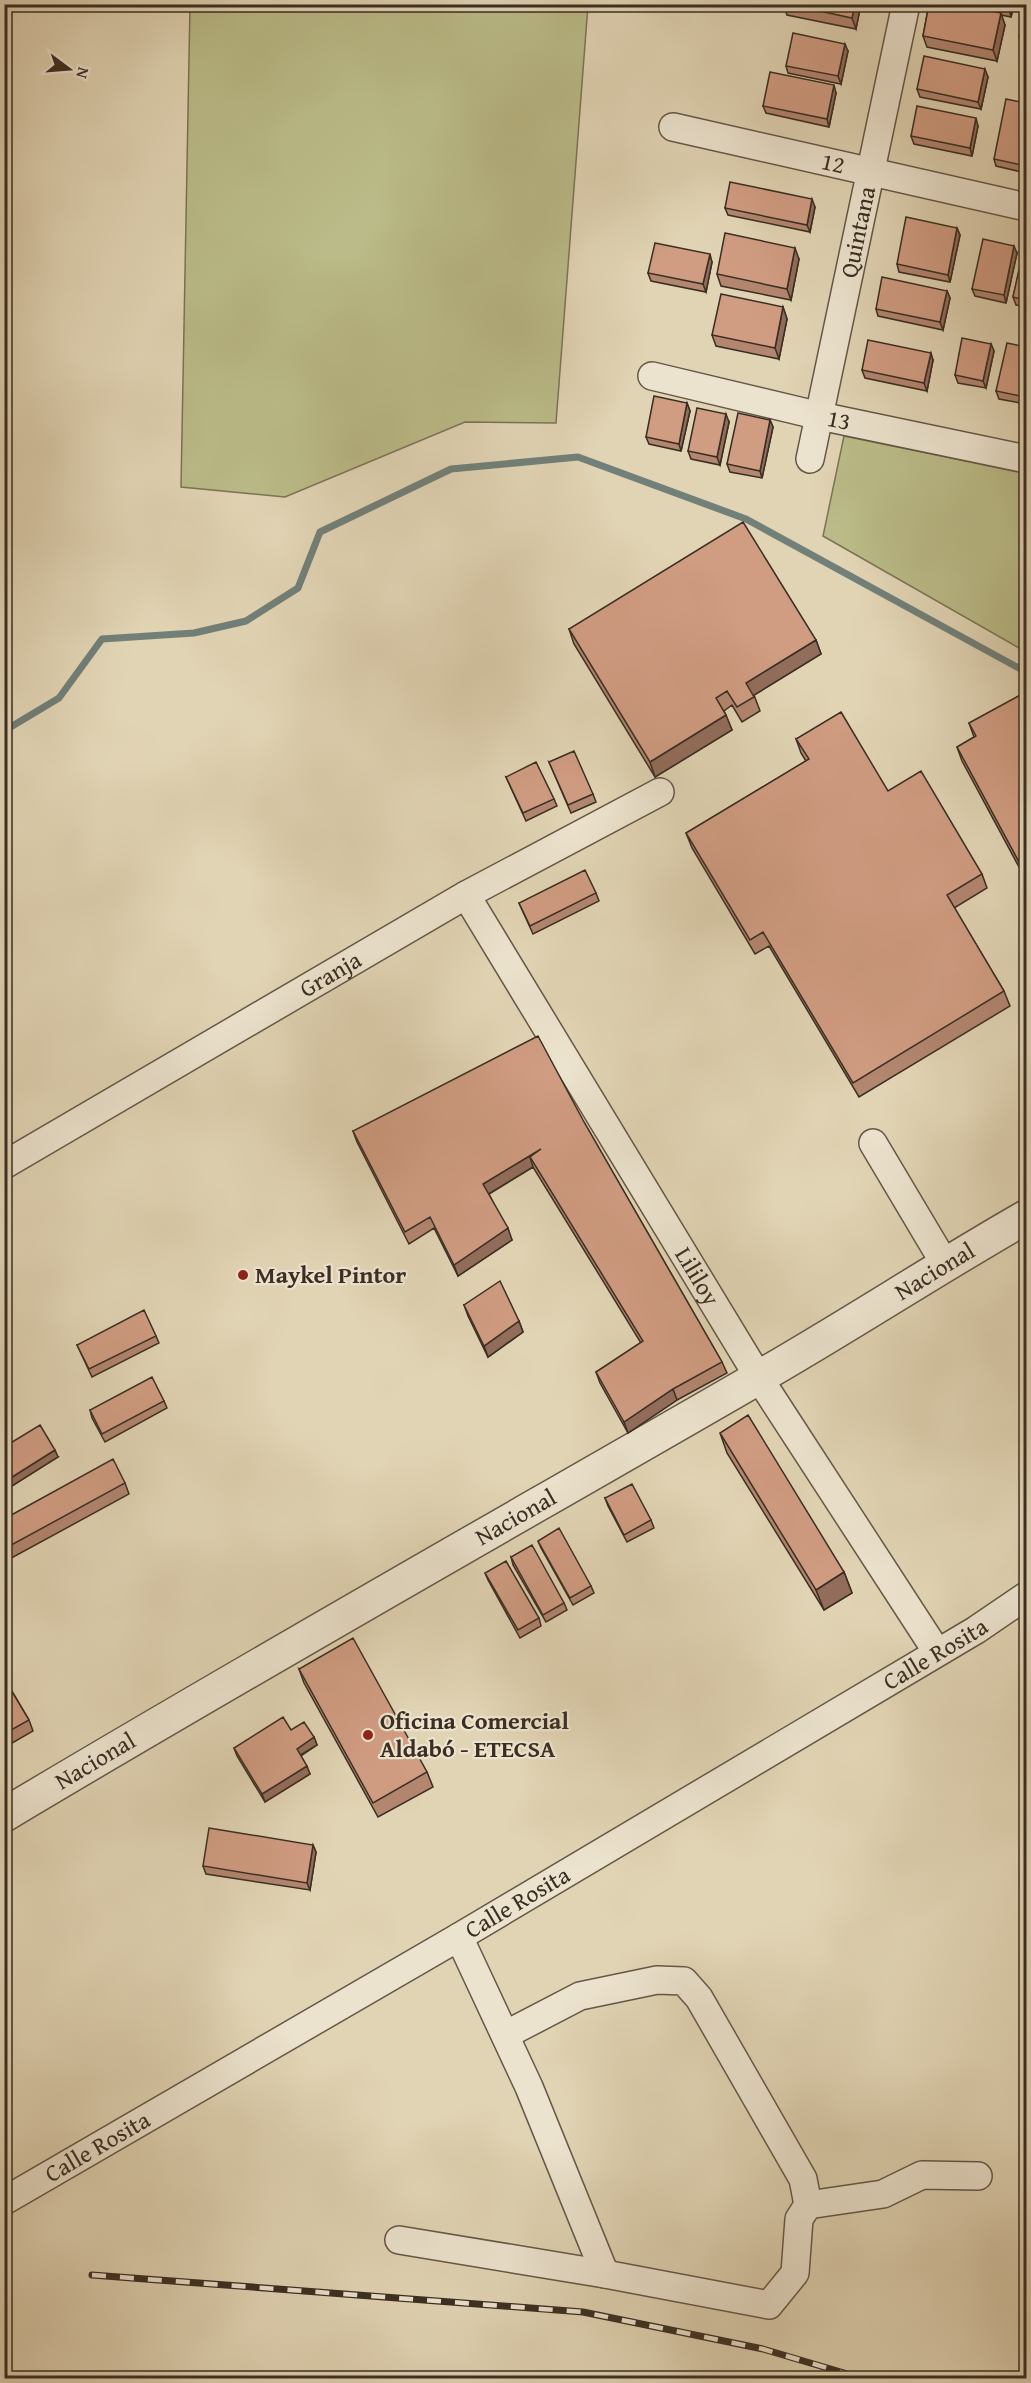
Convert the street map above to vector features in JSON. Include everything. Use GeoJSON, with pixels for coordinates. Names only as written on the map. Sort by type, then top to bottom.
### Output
{"type":"FeatureCollection","features":[{"type":"Feature","properties":{"kind":"street","name":"Quintana"},"geometry":{"type":"LineString","coordinates":[[810,459],[906,4]]}},
{"type":"Feature","properties":{"kind":"street","name":"12"},"geometry":{"type":"LineString","coordinates":[[673,127],[871,174],[1026,207]]}},
{"type":"Feature","properties":{"kind":"street","name":"13"},"geometry":{"type":"LineString","coordinates":[[652,376],[820,416],[1026,459]]}},
{"type":"Feature","properties":{"kind":"street","name":"Granja"},"geometry":{"type":"LineString","coordinates":[[4,1165],[466,896],[660,792]]}},
{"type":"Feature","properties":{"kind":"street","name":"Lililoy"},"geometry":{"type":"LineString","coordinates":[[466,896],[759,1378],[937,1652]]}},
{"type":"Feature","properties":{"kind":"street"},"geometry":{"type":"LineString","coordinates":[[873,1143],[945,1264]]}},
{"type":"Feature","properties":{"kind":"street","name":"Nacional"},"geometry":{"type":"LineString","coordinates":[[4,1815],[201,1697],[759,1378],[1026,1217]]}},
{"type":"Feature","properties":{"kind":"street","name":"Calle Rosita"},"geometry":{"type":"LineString","coordinates":[[4,2201],[459,1937],[976,1630],[1026,1596]]}},
{"type":"Feature","properties":{"kind":"street"},"geometry":{"type":"LineString","coordinates":[[459,1937],[529,2087],[605,2274]]}},
{"type":"Feature","properties":{"kind":"street"},"geometry":{"type":"LineString","coordinates":[[399,2240],[605,2274],[769,2305],[795,2273],[799,2219],[808,2205],[803,2179],[699,1998],[684,1981],[657,1980],[580,1996],[505,2035]]}},
{"type":"Feature","properties":{"kind":"street"},"geometry":{"type":"LineString","coordinates":[[808,2205],[883,2194],[922,2175],[978,2176]]}},
{"type":"Feature","properties":{"kind":"green space"},"geometry":{"type":"Polygon","coordinates":[[[190,5],[588,5],[556,423],[465,422],[285,497],[181,487],[190,5]]]}},
{"type":"Feature","properties":{"kind":"green space"},"geometry":{"type":"Polygon","coordinates":[[[844,436],[1026,473],[1026,652],[823,536],[844,436]]]}},
{"type":"Feature","properties":{"kind":"building"},"geometry":{"type":"Polygon","coordinates":[[[787,4],[855,4],[852,18],[787,4]]]}},
{"type":"Feature","properties":{"kind":"building"},"geometry":{"type":"Polygon","coordinates":[[[929,4],[957,4],[1001,13],[993,50],[923,36],[929,4]]]}},
{"type":"Feature","properties":{"kind":"building"},"geometry":{"type":"Polygon","coordinates":[[[986,4],[1010,4],[1009,9],[986,4]]]}},
{"type":"Feature","properties":{"kind":"building"},"geometry":{"type":"Polygon","coordinates":[[[1026,4],[1026,39],[1019,37],[1026,4]]]}},
{"type":"Feature","properties":{"kind":"building"},"geometry":{"type":"Polygon","coordinates":[[[793,33],[845,44],[838,76],[786,66],[793,33]]]}},
{"type":"Feature","properties":{"kind":"building"},"geometry":{"type":"Polygon","coordinates":[[[924,56],[985,69],[978,102],[917,89],[924,56]]]}},
{"type":"Feature","properties":{"kind":"building"},"geometry":{"type":"Polygon","coordinates":[[[770,72],[834,85],[827,119],[763,106],[770,72]]]}},
{"type":"Feature","properties":{"kind":"building"},"geometry":{"type":"Polygon","coordinates":[[[1006,99],[1026,103],[1026,166],[994,159],[1006,99]]]}},
{"type":"Feature","properties":{"kind":"building"},"geometry":{"type":"Polygon","coordinates":[[[917,106],[976,118],[970,148],[911,136],[917,106]]]}},
{"type":"Feature","properties":{"kind":"building"},"geometry":{"type":"Polygon","coordinates":[[[730,182],[812,199],[807,225],[725,208],[730,182]]]}},
{"type":"Feature","properties":{"kind":"building"},"geometry":{"type":"Polygon","coordinates":[[[906,217],[957,228],[948,275],[897,264],[906,217]]]}},
{"type":"Feature","properties":{"kind":"building"},"geometry":{"type":"Polygon","coordinates":[[[725,233],[795,248],[787,289],[717,274],[725,233]]]}},
{"type":"Feature","properties":{"kind":"building"},"geometry":{"type":"Polygon","coordinates":[[[983,239],[1014,246],[1004,295],[972,289],[983,239]]]}},
{"type":"Feature","properties":{"kind":"building"},"geometry":{"type":"Polygon","coordinates":[[[655,243],[710,254],[703,284],[648,273],[655,243]]]}},
{"type":"Feature","properties":{"kind":"building"},"geometry":{"type":"Polygon","coordinates":[[[1026,243],[1026,300],[1013,297],[1026,243]]]}},
{"type":"Feature","properties":{"kind":"building"},"geometry":{"type":"Polygon","coordinates":[[[882,277],[947,291],[940,322],[876,309],[882,277]]]}},
{"type":"Feature","properties":{"kind":"building"},"geometry":{"type":"Polygon","coordinates":[[[721,294],[783,307],[775,348],[712,335],[721,294]]]}},
{"type":"Feature","properties":{"kind":"building"},"geometry":{"type":"Polygon","coordinates":[[[962,338],[991,344],[983,381],[955,375],[962,338]]]}},
{"type":"Feature","properties":{"kind":"building"},"geometry":{"type":"Polygon","coordinates":[[[868,340],[931,353],[924,383],[862,370],[868,340]]]}},
{"type":"Feature","properties":{"kind":"building"},"geometry":{"type":"Polygon","coordinates":[[[1007,343],[1026,347],[1026,397],[996,391],[1007,343]]]}},
{"type":"Feature","properties":{"kind":"building"},"geometry":{"type":"Polygon","coordinates":[[[654,396],[687,403],[679,444],[646,437],[654,396]]]}},
{"type":"Feature","properties":{"kind":"building"},"geometry":{"type":"Polygon","coordinates":[[[697,408],[726,414],[717,457],[688,451],[697,408]]]}},
{"type":"Feature","properties":{"kind":"building"},"geometry":{"type":"Polygon","coordinates":[[[738,413],[770,420],[760,471],[727,464],[738,413]]]}},
{"type":"Feature","properties":{"kind":"building"},"geometry":{"type":"Polygon","coordinates":[[[743,522],[816,640],[746,683],[754,697],[737,707],[727,691],[716,698],[726,715],[650,762],[569,629],[743,522]]]}},
{"type":"Feature","properties":{"kind":"building"},"geometry":{"type":"Polygon","coordinates":[[[1026,692],[1026,875],[957,747],[976,736],[969,723],[1026,692]]]}},
{"type":"Feature","properties":{"kind":"building"},"geometry":{"type":"Polygon","coordinates":[[[841,712],[888,791],[921,771],[982,874],[947,895],[1004,991],[853,1083],[763,932],[750,940],[686,833],[809,759],[796,739],[841,712]]]}},
{"type":"Feature","properties":{"kind":"building"},"geometry":{"type":"Polygon","coordinates":[[[574,751],[593,794],[568,805],[549,762],[574,751]]]}},
{"type":"Feature","properties":{"kind":"building"},"geometry":{"type":"Polygon","coordinates":[[[536,762],[554,799],[523,813],[506,777],[536,762]]]}},
{"type":"Feature","properties":{"kind":"building"},"geometry":{"type":"Polygon","coordinates":[[[585,870],[596,893],[530,926],[519,903],[585,870]]]}},
{"type":"Feature","properties":{"kind":"building"},"geometry":{"type":"Polygon","coordinates":[[[538,1036],[584,1122],[722,1362],[673,1389],[624,1422],[596,1372],[643,1341],[530,1157],[541,1149],[483,1184],[508,1228],[454,1265],[430,1217],[405,1232],[353,1131],[538,1036]]]}},
{"type":"Feature","properties":{"kind":"building"},"geometry":{"type":"Polygon","coordinates":[[[500,1281],[519,1321],[484,1346],[464,1305],[500,1281]]]}},
{"type":"Feature","properties":{"kind":"building"},"geometry":{"type":"Polygon","coordinates":[[[144,1310],[156,1336],[89,1369],[77,1345],[144,1310]]]}},
{"type":"Feature","properties":{"kind":"building"},"geometry":{"type":"Polygon","coordinates":[[[152,1377],[164,1401],[102,1434],[90,1410],[152,1377]]]}},
{"type":"Feature","properties":{"kind":"building"},"geometry":{"type":"Polygon","coordinates":[[[4,1407],[9,1416],[4,1418],[4,1407]]]}},
{"type":"Feature","properties":{"kind":"building"},"geometry":{"type":"Polygon","coordinates":[[[748,1415],[844,1572],[816,1590],[720,1433],[748,1415]]]}},
{"type":"Feature","properties":{"kind":"building"},"geometry":{"type":"Polygon","coordinates":[[[40,1425],[55,1450],[9,1479],[4,1471],[4,1447],[40,1425]]]}},
{"type":"Feature","properties":{"kind":"building"},"geometry":{"type":"Polygon","coordinates":[[[113,1459],[125,1483],[4,1549],[4,1519],[113,1459]]]}},
{"type":"Feature","properties":{"kind":"building"},"geometry":{"type":"Polygon","coordinates":[[[632,1484],[651,1520],[624,1535],[605,1498],[632,1484]]]}},
{"type":"Feature","properties":{"kind":"building"},"geometry":{"type":"Polygon","coordinates":[[[559,1528],[591,1586],[570,1598],[538,1541],[559,1528]]]}},
{"type":"Feature","properties":{"kind":"building"},"geometry":{"type":"Polygon","coordinates":[[[532,1545],[564,1603],[543,1615],[511,1557],[532,1545]]]}},
{"type":"Feature","properties":{"kind":"building"},"geometry":{"type":"Polygon","coordinates":[[[506,1561],[539,1618],[518,1630],[485,1573],[506,1561]]]}},
{"type":"Feature","properties":{"kind":"building","name":"Oficina Comercial Aldabó - ETECSA"},"geometry":{"type":"Polygon","coordinates":[[[353,1638],[427,1772],[373,1803],[299,1669],[353,1638]]]}},
{"type":"Feature","properties":{"kind":"building"},"geometry":{"type":"Polygon","coordinates":[[[4,1678],[29,1720],[4,1734],[4,1678]]]}},
{"type":"Feature","properties":{"kind":"building"},"geometry":{"type":"Polygon","coordinates":[[[283,1717],[291,1730],[304,1722],[314,1737],[297,1749],[307,1766],[262,1794],[234,1748],[283,1717]]]}},
{"type":"Feature","properties":{"kind":"building"},"geometry":{"type":"Polygon","coordinates":[[[209,1828],[313,1845],[307,1883],[203,1866],[209,1828]]]}},
{"type":"Feature","properties":{"kind":"waterway"},"geometry":{"type":"LineString","coordinates":[[4,731],[59,698],[102,639],[194,633],[246,621],[298,588],[320,532],[451,469],[578,457],[746,519],[1026,672]]}},
{"type":"Feature","properties":{"kind":"railway"},"geometry":{"type":"LineString","coordinates":[[92,2275],[583,2312],[763,2349],[861,2378]]}},
{"type":"Feature","properties":{"kind":"place","name":"Maykel Pintor"},"geometry":{"type":"Point","coordinates":[243,1275]}},
{"type":"Feature","properties":{"kind":"place","name":"Oficina Comercial Aldabó - ETECSA"},"geometry":{"type":"Point","coordinates":[368,1735]}}]}
